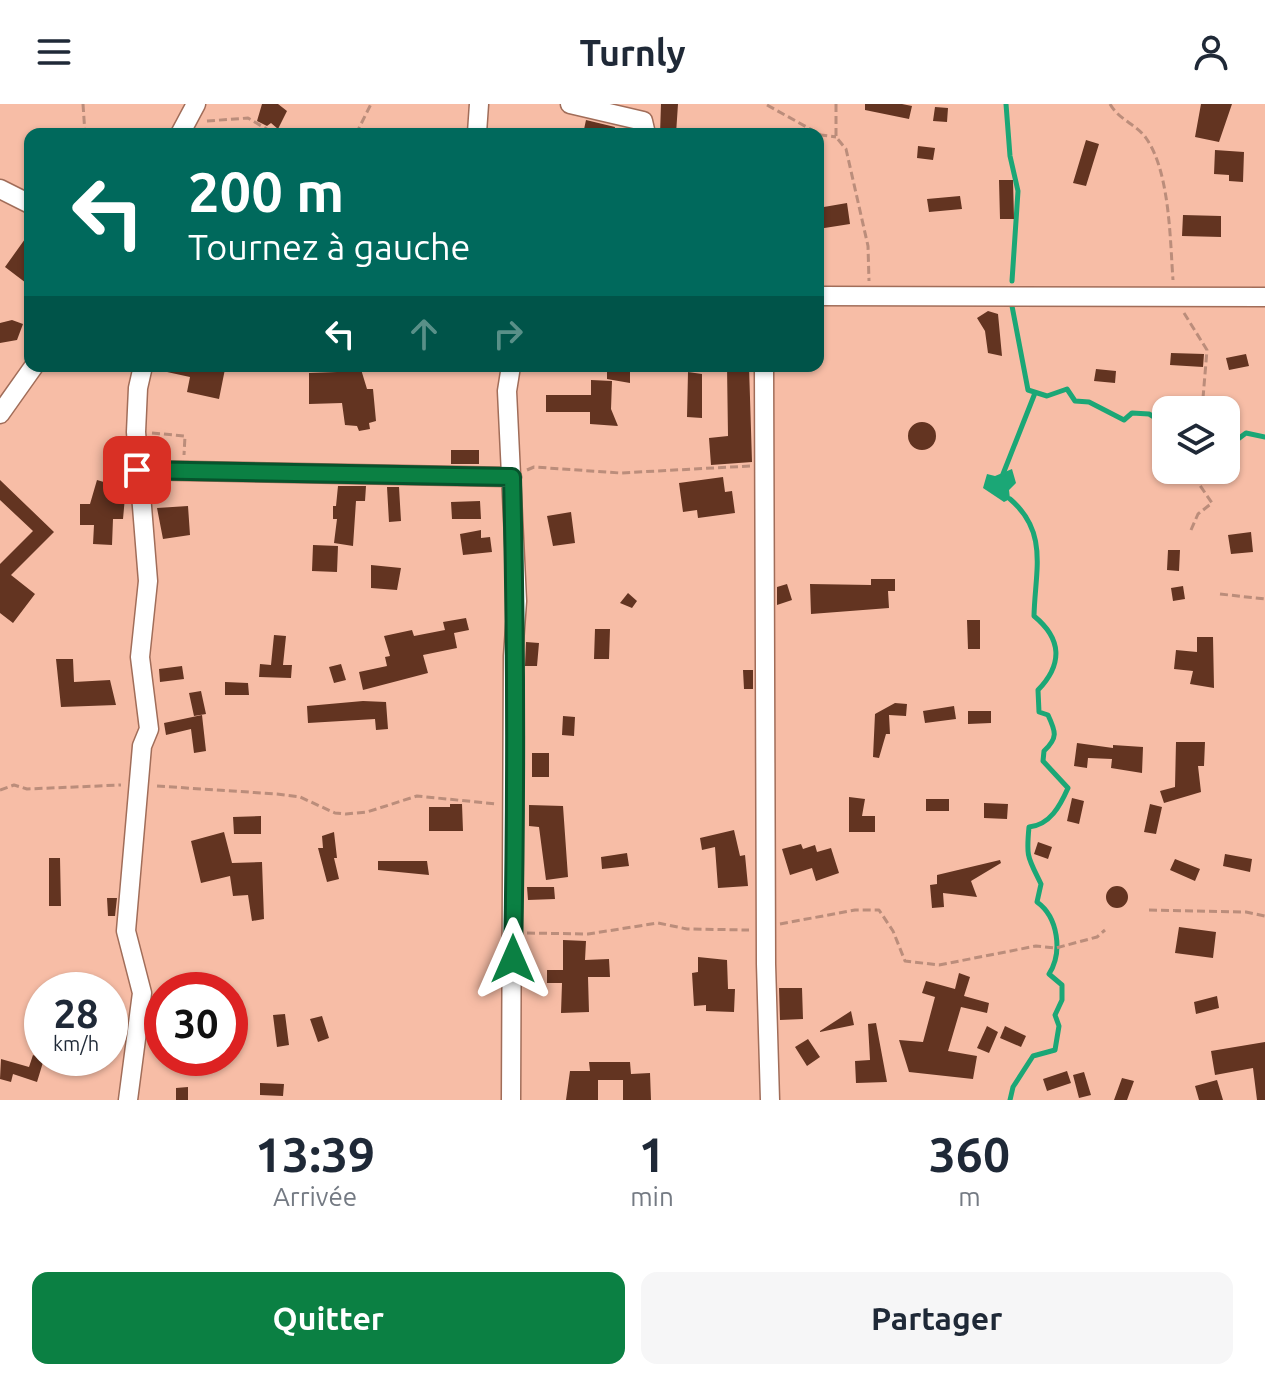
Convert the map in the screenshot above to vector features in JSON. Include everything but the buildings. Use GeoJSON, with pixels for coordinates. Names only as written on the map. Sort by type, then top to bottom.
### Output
{"type":"FeatureCollection","features":[{"type":"Feature","properties":{"kind":"street"},"geometry":{"type":"LineString","coordinates":[[477,128],[479,104]]}},
{"type":"Feature","properties":{"kind":"street"},"geometry":{"type":"LineString","coordinates":[[570,104],[643,121],[645,128]]}},
{"type":"Feature","properties":{"kind":"street"},"geometry":{"type":"LineString","coordinates":[[0,189],[24,201]]}},
{"type":"Feature","properties":{"kind":"street"},"geometry":{"type":"LineString","coordinates":[[824,296],[1265,297]]}},
{"type":"Feature","properties":{"kind":"street"},"geometry":{"type":"LineString","coordinates":[[0,414],[30,372]]}},
{"type":"Feature","properties":{"kind":"street"},"geometry":{"type":"LineString","coordinates":[[128,1100],[142,993],[126,931],[142,746],[149,729],[140,657],[148,581],[137,470],[138,388],[142,372]]}},
{"type":"Feature","properties":{"kind":"street"},"geometry":{"type":"LineString","coordinates":[[510,372],[507,391],[517,601],[513,656],[511,1100]]}},
{"type":"Feature","properties":{"kind":"street"},"geometry":{"type":"LineString","coordinates":[[764,372],[765,926],[770,1100]]}},
{"type":"Feature","properties":{"kind":"street"},"geometry":{"type":"LineString","coordinates":[[137,470],[512,477]]}},
{"type":"Feature","properties":{"kind":"path"},"geometry":{"type":"LineString","coordinates":[[83,104],[85,128]]}},
{"type":"Feature","properties":{"kind":"path"},"geometry":{"type":"LineString","coordinates":[[359,128],[371,104]]}},
{"type":"Feature","properties":{"kind":"path"},"geometry":{"type":"LineString","coordinates":[[836,104],[836,137],[846,149],[868,246],[869,297]]}},
{"type":"Feature","properties":{"kind":"path"},"geometry":{"type":"LineString","coordinates":[[1110,104],[1117,116],[1146,138],[1158,169],[1167,209],[1174,297],[1207,350],[1203,396]]}},
{"type":"Feature","properties":{"kind":"path"},"geometry":{"type":"LineString","coordinates":[[767,105],[808,128]]}},
{"type":"Feature","properties":{"kind":"path"},"geometry":{"type":"LineString","coordinates":[[188,119],[248,118],[265,128]]}},
{"type":"Feature","properties":{"kind":"path"},"geometry":{"type":"LineString","coordinates":[[824,135],[836,137]]}},
{"type":"Feature","properties":{"kind":"path"},"geometry":{"type":"LineString","coordinates":[[136,432],[185,436],[182,471]]}},
{"type":"Feature","properties":{"kind":"path"},"geometry":{"type":"LineString","coordinates":[[512,477],[534,467],[620,473],[766,465]]}},
{"type":"Feature","properties":{"kind":"path"},"geometry":{"type":"LineString","coordinates":[[1191,530],[1198,514],[1212,503],[1199,484]]}},
{"type":"Feature","properties":{"kind":"path"},"geometry":{"type":"LineString","coordinates":[[1220,594],[1265,599]]}},
{"type":"Feature","properties":{"kind":"path"},"geometry":{"type":"LineString","coordinates":[[0,790],[14,785],[27,789],[138,785],[277,794],[300,797],[335,813],[367,812],[417,796],[513,806]]}},
{"type":"Feature","properties":{"kind":"path"},"geometry":{"type":"LineString","coordinates":[[514,931],[588,934],[658,923],[687,929],[755,930],[855,910],[879,910],[893,931],[905,961],[939,965],[1036,946],[1056,948],[1097,937],[1105,930]]}},
{"type":"Feature","properties":{"kind":"path"},"geometry":{"type":"LineString","coordinates":[[1149,910],[1246,912],[1265,916]]}},
{"type":"Feature","properties":{"kind":"shaded area"},"geometry":{"type":"Polygon","coordinates":[[[1012,469],[1016,483],[1009,490],[1010,499],[1004,502],[983,488],[987,474],[995,476],[1012,469]]]}},
{"type":"Feature","properties":{"kind":"waterway"},"geometry":{"type":"LineString","coordinates":[[1006,104],[1010,156],[1018,191],[1012,281]]}},
{"type":"Feature","properties":{"kind":"waterway"},"geometry":{"type":"LineString","coordinates":[[1012,306],[1028,390],[1047,396],[1067,389],[1075,401],[1089,402],[1124,420],[1132,413],[1152,416]]}},
{"type":"Feature","properties":{"kind":"waterway"},"geometry":{"type":"LineString","coordinates":[[1003,474],[1035,393]]}},
{"type":"Feature","properties":{"kind":"waterway"},"geometry":{"type":"LineString","coordinates":[[1240,438],[1246,433],[1265,437]]}},
{"type":"Feature","properties":{"kind":"waterway"},"geometry":{"type":"LineString","coordinates":[[1010,499],[1022,512],[1035,539],[1034,616],[1050,634],[1056,652],[1052,671],[1038,690],[1039,712],[1048,715],[1054,734],[1044,751],[1043,761],[1068,788],[1058,808],[1048,819],[1029,827],[1028,837],[1029,857],[1041,884],[1037,902],[1050,916],[1056,935],[1056,956],[1049,974],[1062,985],[1062,1000],[1055,1015],[1059,1026],[1055,1050],[1033,1056],[1013,1087],[1010,1100]]}},
{"type":"Feature","properties":{"kind":"route"},"geometry":{"type":"LineString","coordinates":[[137,470],[512,477],[517,601],[513,656],[513,959]]}}]}
